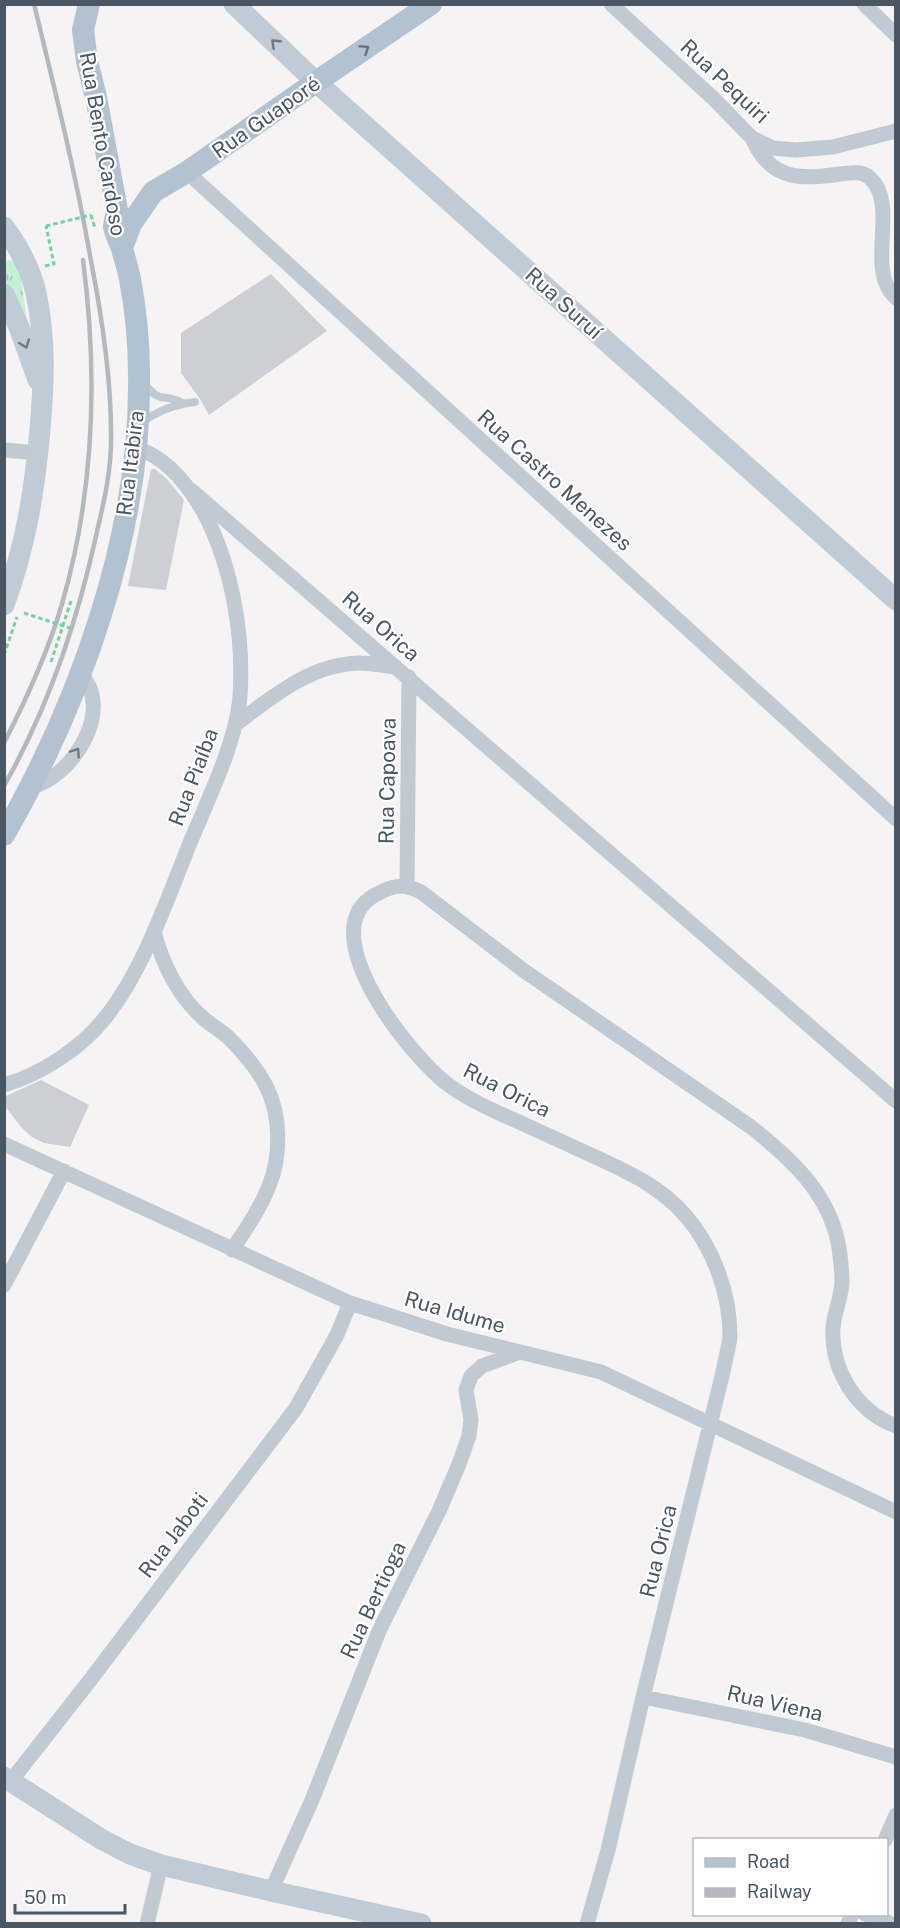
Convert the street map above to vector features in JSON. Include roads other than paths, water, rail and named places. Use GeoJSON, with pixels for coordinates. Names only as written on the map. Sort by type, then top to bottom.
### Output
{"type":"FeatureCollection","features":[{"type":"Feature","properties":{"kind":"main road","name":"Rua Bento Cardoso"},"geometry":{"type":"LineString","coordinates":[[89,4],[83,30],[87,61],[117,210],[114,227],[122,248]]}},
{"type":"Feature","properties":{"kind":"main road","name":"Rua Guaporé"},"geometry":{"type":"LineString","coordinates":[[122,248],[131,224],[153,192],[187,172],[431,4]]}},
{"type":"Feature","properties":{"kind":"main road"},"geometry":{"type":"LineString","coordinates":[[112,184],[127,195],[153,192]]}},
{"type":"Feature","properties":{"kind":"main road","name":"Rua Itabira"},"geometry":{"type":"LineString","coordinates":[[4,835],[32,787],[51,748],[94,634],[119,544],[136,437],[139,377],[134,304],[122,248]]}},
{"type":"Feature","properties":{"kind":"street","name":"Rua Suruí"},"geometry":{"type":"LineString","coordinates":[[234,4],[316,82],[896,600]]}},
{"type":"Feature","properties":{"kind":"street","name":"Rua Pequiri"},"geometry":{"type":"LineString","coordinates":[[612,4],[715,100],[752,138],[772,148],[796,150],[833,147],[896,131]]}},
{"type":"Feature","properties":{"kind":"street"},"geometry":{"type":"LineString","coordinates":[[864,4],[896,34]]}},
{"type":"Feature","properties":{"kind":"street"},"geometry":{"type":"LineString","coordinates":[[752,138],[766,162],[780,172],[795,177],[816,178],[863,173],[871,178],[882,195],[884,216],[882,270],[886,285],[896,298]]}},
{"type":"Feature","properties":{"kind":"street","name":"Rua Castro Menezes"},"geometry":{"type":"LineString","coordinates":[[187,172],[896,819]]}},
{"type":"Feature","properties":{"kind":"street"},"geometry":{"type":"LineString","coordinates":[[4,227],[11,251],[28,268],[36,292],[45,372],[33,504],[22,554],[14,609]]}},
{"type":"Feature","properties":{"kind":"street"},"geometry":{"type":"LineString","coordinates":[[4,294],[19,327],[43,394]]}},
{"type":"Feature","properties":{"kind":"street","name":"Rua Piaíba"},"geometry":{"type":"LineString","coordinates":[[4,1085],[16,1082],[52,1064],[79,1044],[105,1018],[128,983],[154,931],[236,724],[240,675],[234,602],[215,535],[191,490],[136,437]]}},
{"type":"Feature","properties":{"kind":"street"},"geometry":{"type":"LineString","coordinates":[[4,450],[38,453]]}},
{"type":"Feature","properties":{"kind":"street","name":"Rua Orica"},"geometry":{"type":"LineString","coordinates":[[191,490],[896,1101]]}},
{"type":"Feature","properties":{"kind":"street"},"geometry":{"type":"LineString","coordinates":[[236,724],[297,681],[330,668],[358,663],[396,667]]}},
{"type":"Feature","properties":{"kind":"street","name":"Rua Capoava"},"geometry":{"type":"LineString","coordinates":[[407,885],[409,677]]}},
{"type":"Feature","properties":{"kind":"street"},"geometry":{"type":"LineString","coordinates":[[407,885],[422,892],[523,970],[751,1127],[781,1151],[808,1178],[827,1209],[838,1242],[842,1283],[833,1328],[835,1356],[845,1383],[861,1404],[884,1422],[896,1426]]}},
{"type":"Feature","properties":{"kind":"street","name":"Rua Orica"},"geometry":{"type":"LineString","coordinates":[[407,885],[391,887],[372,896],[358,911],[352,930],[356,954],[366,979],[392,1023],[417,1056],[450,1086],[491,1109],[634,1175],[661,1191],[685,1215],[704,1242],[717,1269],[727,1302],[730,1337],[608,1850],[587,1923]]}},
{"type":"Feature","properties":{"kind":"street"},"geometry":{"type":"LineString","coordinates":[[154,931],[159,954],[183,994],[201,1017],[226,1035],[249,1058],[268,1089],[276,1120],[277,1151],[270,1184],[255,1216],[232,1250]]}},
{"type":"Feature","properties":{"kind":"street","name":"Rua Idume"},"geometry":{"type":"LineString","coordinates":[[4,1144],[350,1303],[447,1334],[601,1372],[896,1512]]}},
{"type":"Feature","properties":{"kind":"street"},"geometry":{"type":"LineString","coordinates":[[4,1284],[63,1171]]}},
{"type":"Feature","properties":{"kind":"street","name":"Rua Jaboti"},"geometry":{"type":"LineString","coordinates":[[8,1779],[91,1679],[296,1408],[338,1335],[350,1303]]}},
{"type":"Feature","properties":{"kind":"street","name":"Rua Bertioga"},"geometry":{"type":"LineString","coordinates":[[271,1892],[312,1800],[380,1631],[459,1464],[469,1436],[471,1420],[466,1390],[471,1376],[482,1366],[520,1352]]}},
{"type":"Feature","properties":{"kind":"street","name":"Rua Viena"},"geometry":{"type":"LineString","coordinates":[[643,1697],[806,1730],[896,1757]]}},
{"type":"Feature","properties":{"kind":"street"},"geometry":{"type":"LineString","coordinates":[[8,1779],[101,1839],[130,1854],[161,1865],[271,1892],[421,1923]]}},
{"type":"Feature","properties":{"kind":"street"},"geometry":{"type":"LineString","coordinates":[[885,1838],[896,1815]]}},
{"type":"Feature","properties":{"kind":"street"},"geometry":{"type":"LineString","coordinates":[[147,1923],[161,1865]]}},
{"type":"Feature","properties":{"kind":"street"},"geometry":{"type":"LineString","coordinates":[[871,1916],[892,1923]]}},
{"type":"Feature","properties":{"kind":"lane"},"geometry":{"type":"LineString","coordinates":[[139,377],[157,397],[182,403]]}},
{"type":"Feature","properties":{"kind":"lane"},"geometry":{"type":"LineString","coordinates":[[136,437],[153,415],[182,403],[195,402]]}},
{"type":"Feature","properties":{"kind":"railway"},"geometry":{"type":"LineString","coordinates":[[4,786],[47,696],[70,633],[102,510],[111,446],[108,368],[99,303],[72,165],[34,4]]}},
{"type":"Feature","properties":{"kind":"railway"},"geometry":{"type":"LineString","coordinates":[[4,743],[50,640],[73,562],[81,520],[87,477],[91,390],[91,347],[83,260]]}}]}
